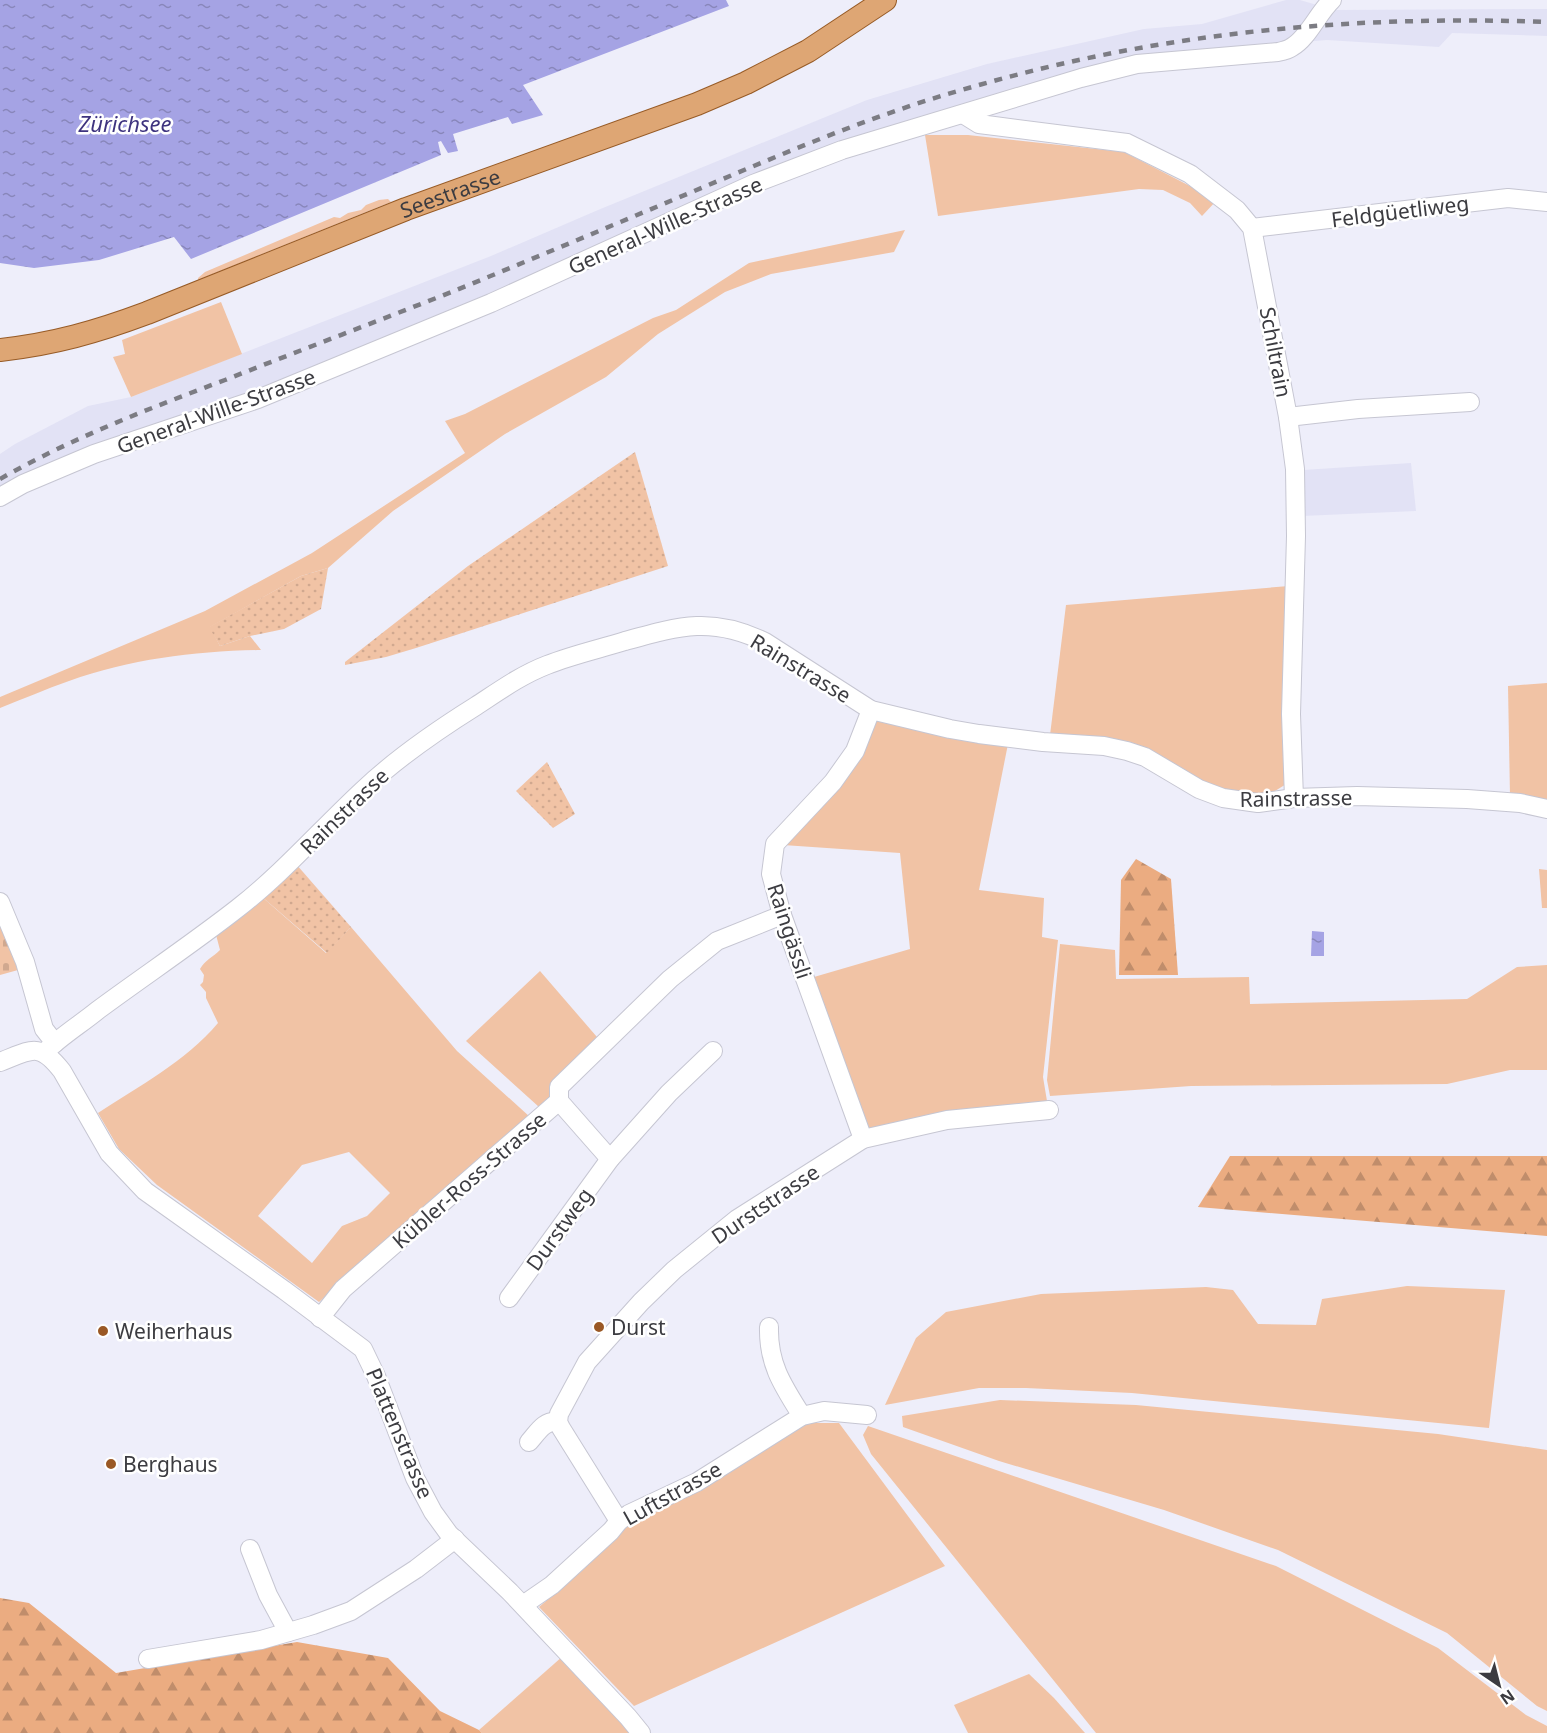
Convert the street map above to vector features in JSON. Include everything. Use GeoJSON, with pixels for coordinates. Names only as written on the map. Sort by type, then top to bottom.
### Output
{"type":"FeatureCollection","features":[{"type":"Feature","properties":{"kind":"main road","name":"Seestrasse"},"geometry":{"type":"LineString","coordinates":[[0,350],[48,343],[105,329],[406,209],[698,104],[746,83],[808,51],[885,0]]}},
{"type":"Feature","properties":{"kind":"street","name":"General-Wille-Strasse"},"geometry":{"type":"LineString","coordinates":[[0,497],[23,484],[94,454],[258,399],[491,303],[753,184],[842,150],[1081,78],[1137,64],[1278,52],[1293,47],[1303,38],[1332,0]]}},
{"type":"Feature","properties":{"kind":"street"},"geometry":{"type":"LineString","coordinates":[[963,114],[979,124],[1127,143],[1190,174],[1237,210],[1252,228]]}},
{"type":"Feature","properties":{"kind":"street","name":"Feldgüetliweg"},"geometry":{"type":"LineString","coordinates":[[1252,228],[1508,198],[1547,202]]}},
{"type":"Feature","properties":{"kind":"street","name":"Schiltrain"},"geometry":{"type":"LineString","coordinates":[[1252,228],[1288,417],[1295,469],[1296,536],[1291,714],[1294,798]]}},
{"type":"Feature","properties":{"kind":"street"},"geometry":{"type":"LineString","coordinates":[[1288,417],[1358,409],[1470,402]]}},
{"type":"Feature","properties":{"kind":"street","name":"Rainstrasse"},"geometry":{"type":"LineString","coordinates":[[50,1048],[238,908],[294,858],[363,790],[426,738],[505,687],[546,665],[684,626],[706,625],[748,634],[765,642],[871,710],[979,734],[1043,742],[1104,746],[1127,751],[1144,757],[1199,789],[1223,798],[1258,802],[1294,798],[1358,796],[1467,799],[1520,803],[1547,809]]}},
{"type":"Feature","properties":{"kind":"street","name":"Raingässli"},"geometry":{"type":"LineString","coordinates":[[863,1139],[782,915],[771,874],[776,844],[833,782],[855,751],[871,710]]}},
{"type":"Feature","properties":{"kind":"street","name":"Plattenstrasse"},"geometry":{"type":"LineString","coordinates":[[0,902],[25,963],[52,1059],[62,1071],[110,1153],[145,1191],[363,1349],[370,1361],[415,1478],[444,1527],[523,1605],[641,1733]]}},
{"type":"Feature","properties":{"kind":"street","name":"Kübler-Ross-Strasse"},"geometry":{"type":"LineString","coordinates":[[320,1318],[343,1289],[560,1101],[559,1087],[670,979],[717,941],[782,915]]}},
{"type":"Feature","properties":{"kind":"street"},"geometry":{"type":"LineString","coordinates":[[0,1062],[26,1051],[50,1048]]}},
{"type":"Feature","properties":{"kind":"street","name":"Durstweg"},"geometry":{"type":"LineString","coordinates":[[508,1298],[610,1160],[669,1093],[713,1051]]}},
{"type":"Feature","properties":{"kind":"street"},"geometry":{"type":"LineString","coordinates":[[560,1101],[610,1160]]}},
{"type":"Feature","properties":{"kind":"street","name":"Durststrasse"},"geometry":{"type":"LineString","coordinates":[[558,1422],[559,1413],[587,1362],[634,1309],[674,1270],[737,1219],[863,1139],[947,1120],[1049,1110]]}},
{"type":"Feature","properties":{"kind":"street"},"geometry":{"type":"LineString","coordinates":[[769,1327],[772,1359],[787,1392],[802,1416],[824,1411],[867,1415]]}},
{"type":"Feature","properties":{"kind":"street","name":"Luftstrasse"},"geometry":{"type":"LineString","coordinates":[[523,1605],[552,1585],[629,1514],[697,1482],[802,1416]]}},
{"type":"Feature","properties":{"kind":"street"},"geometry":{"type":"LineString","coordinates":[[529,1442],[546,1423],[558,1422],[619,1521]]}},
{"type":"Feature","properties":{"kind":"street"},"geometry":{"type":"LineString","coordinates":[[148,1659],[261,1640],[351,1611],[416,1569],[455,1539]]}},
{"type":"Feature","properties":{"kind":"street"},"geometry":{"type":"LineString","coordinates":[[250,1549],[268,1595],[288,1632]]}},
{"type":"Feature","properties":{"kind":"shaded area"},"geometry":{"type":"Polygon","coordinates":[[[1286,0],[1300,0],[1334,10],[1547,9],[1547,36],[1452,33],[1439,47],[1327,40],[1158,54],[1089,66],[945,111],[542,271],[240,399],[0,489],[0,454],[88,406],[131,397],[491,256],[867,100],[987,64],[1144,29],[1202,24],[1286,0]]]}},
{"type":"Feature","properties":{"kind":"shaded area"},"geometry":{"type":"Polygon","coordinates":[[[1411,463],[1416,511],[1302,516],[1303,470],[1411,463]]]}},
{"type":"Feature","properties":{"kind":"green space"},"geometry":{"type":"Polygon","coordinates":[[[925,135],[968,135],[1124,152],[1217,200],[1202,216],[1190,203],[1163,190],[1139,189],[938,216],[925,135]]]}},
{"type":"Feature","properties":{"kind":"green space"},"geometry":{"type":"Polygon","coordinates":[[[388,199],[391,202],[198,280],[205,272],[334,217],[340,218],[348,213],[361,210],[366,205],[388,199]]]}},
{"type":"Feature","properties":{"kind":"green space"},"geometry":{"type":"Polygon","coordinates":[[[905,230],[894,252],[771,274],[725,292],[658,334],[606,377],[505,434],[393,511],[328,568],[301,576],[210,627],[220,646],[250,636],[261,650],[188,654],[116,667],[69,681],[0,708],[0,697],[205,611],[312,553],[465,453],[445,421],[465,414],[653,318],[676,310],[749,263],[905,230]]]}},
{"type":"Feature","properties":{"kind":"green space"},"geometry":{"type":"Polygon","coordinates":[[[221,302],[242,354],[131,397],[113,357],[125,354],[122,340],[221,302]]]}},
{"type":"Feature","properties":{"kind":"green space"},"geometry":{"type":"Polygon","coordinates":[[[635,452],[668,566],[416,648],[345,665],[345,662],[468,566],[635,452]]]}},
{"type":"Feature","properties":{"kind":"green space"},"geometry":{"type":"Polygon","coordinates":[[[328,568],[321,609],[284,629],[250,636],[220,646],[209,627],[301,576],[328,568]]]}},
{"type":"Feature","properties":{"kind":"green space"},"geometry":{"type":"Polygon","coordinates":[[[1289,586],[1288,783],[1265,797],[1223,791],[1050,735],[1066,605],[1289,586]]]}},
{"type":"Feature","properties":{"kind":"green space"},"geometry":{"type":"Polygon","coordinates":[[[1547,683],[1547,803],[1510,796],[1508,686],[1547,683]]]}},
{"type":"Feature","properties":{"kind":"green space"},"geometry":{"type":"Polygon","coordinates":[[[875,717],[1008,744],[979,890],[1044,898],[1042,937],[1058,940],[1043,1077],[1047,1101],[948,1111],[866,1133],[814,977],[910,949],[900,853],[783,845],[875,717]]]}},
{"type":"Feature","properties":{"kind":"green space"},"geometry":{"type":"Polygon","coordinates":[[[547,762],[575,814],[553,828],[516,791],[547,762]]]}},
{"type":"Feature","properties":{"kind":"green space"},"geometry":{"type":"Polygon","coordinates":[[[1136,859],[1171,879],[1178,975],[1119,975],[1121,880],[1136,859]]]}},
{"type":"Feature","properties":{"kind":"green space"},"geometry":{"type":"Polygon","coordinates":[[[296,864],[351,927],[327,953],[261,896],[296,864]]]}},
{"type":"Feature","properties":{"kind":"green space"},"geometry":{"type":"Polygon","coordinates":[[[1539,869],[1547,870],[1547,908],[1542,908],[1539,869]]]}},
{"type":"Feature","properties":{"kind":"green space"},"geometry":{"type":"Polygon","coordinates":[[[261,896],[326,953],[351,927],[457,1051],[530,1117],[319,1302],[157,1185],[119,1149],[98,1113],[191,1050],[218,1023],[206,998],[206,992],[200,985],[204,975],[200,969],[220,950],[215,931],[261,896]],[[349,1152],[302,1165],[258,1216],[312,1263],[342,1226],[367,1216],[390,1193],[349,1152]]]}},
{"type":"Feature","properties":{"kind":"green space"},"geometry":{"type":"Polygon","coordinates":[[[0,917],[18,970],[0,975],[0,917]]]}},
{"type":"Feature","properties":{"kind":"green space"},"geometry":{"type":"Polygon","coordinates":[[[1060,944],[1115,950],[1116,979],[1249,977],[1250,1004],[1467,999],[1517,967],[1547,965],[1547,1070],[1510,1070],[1447,1084],[1191,1086],[1050,1096],[1047,1080],[1060,944]]]}},
{"type":"Feature","properties":{"kind":"green space"},"geometry":{"type":"Polygon","coordinates":[[[540,971],[597,1037],[550,1085],[549,1099],[539,1107],[466,1041],[540,971]]]}},
{"type":"Feature","properties":{"kind":"green space"},"geometry":{"type":"Polygon","coordinates":[[[1230,1156],[1547,1156],[1547,1236],[1198,1207],[1230,1156]]]}},
{"type":"Feature","properties":{"kind":"green space"},"geometry":{"type":"Polygon","coordinates":[[[1407,1286],[1505,1290],[1489,1428],[1132,1393],[1026,1388],[979,1388],[885,1405],[916,1338],[946,1312],[1041,1294],[1206,1287],[1233,1290],[1258,1324],[1316,1325],[1322,1299],[1407,1286]]]}},
{"type":"Feature","properties":{"kind":"green space"},"geometry":{"type":"Polygon","coordinates":[[[1000,1400],[1136,1405],[1438,1434],[1547,1450],[1547,1711],[1537,1706],[1447,1633],[1278,1550],[1164,1510],[999,1461],[903,1427],[902,1416],[1000,1400]]]}},
{"type":"Feature","properties":{"kind":"green space"},"geometry":{"type":"Polygon","coordinates":[[[809,1423],[839,1423],[945,1566],[634,1706],[539,1607],[584,1569],[628,1523],[809,1423]]]}},
{"type":"Feature","properties":{"kind":"green space"},"geometry":{"type":"Polygon","coordinates":[[[868,1426],[1276,1566],[1438,1648],[1526,1715],[1547,1726],[1547,1733],[1096,1733],[871,1454],[863,1435],[868,1426]]]}},
{"type":"Feature","properties":{"kind":"green space"},"geometry":{"type":"Polygon","coordinates":[[[0,1598],[29,1603],[116,1673],[297,1642],[388,1658],[440,1711],[482,1733],[0,1733],[0,1598]]]}},
{"type":"Feature","properties":{"kind":"green space"},"geometry":{"type":"Polygon","coordinates":[[[563,1656],[632,1733],[482,1733],[479,1730],[563,1656]]]}},
{"type":"Feature","properties":{"kind":"green space"},"geometry":{"type":"Polygon","coordinates":[[[1029,1674],[1085,1733],[968,1733],[954,1705],[1029,1674]]]}},
{"type":"Feature","properties":{"kind":"water","name":"Zürichsee"},"geometry":{"type":"Polygon","coordinates":[[[0,0],[726,0],[729,6],[523,85],[543,115],[512,124],[508,117],[453,134],[458,151],[448,153],[441,141],[438,142],[441,155],[191,259],[174,237],[99,260],[34,268],[0,263],[0,0]]]}},
{"type":"Feature","properties":{"kind":"water"},"geometry":{"type":"Polygon","coordinates":[[[1312,931],[1324,932],[1324,956],[1311,956],[1312,931]]]}},
{"type":"Feature","properties":{"kind":"railway"},"geometry":{"type":"LineString","coordinates":[[0,479],[55,450],[139,413],[454,291],[812,142],[940,96],[1043,68],[1115,53],[1186,40],[1257,31],[1400,21],[1547,22]]}},
{"type":"Feature","properties":{"kind":"place","name":"Durst"},"geometry":{"type":"Point","coordinates":[599,1327]}},
{"type":"Feature","properties":{"kind":"place","name":"Weiherhaus"},"geometry":{"type":"Point","coordinates":[103,1331]}},
{"type":"Feature","properties":{"kind":"place","name":"Berghaus"},"geometry":{"type":"Point","coordinates":[111,1464]}}]}
